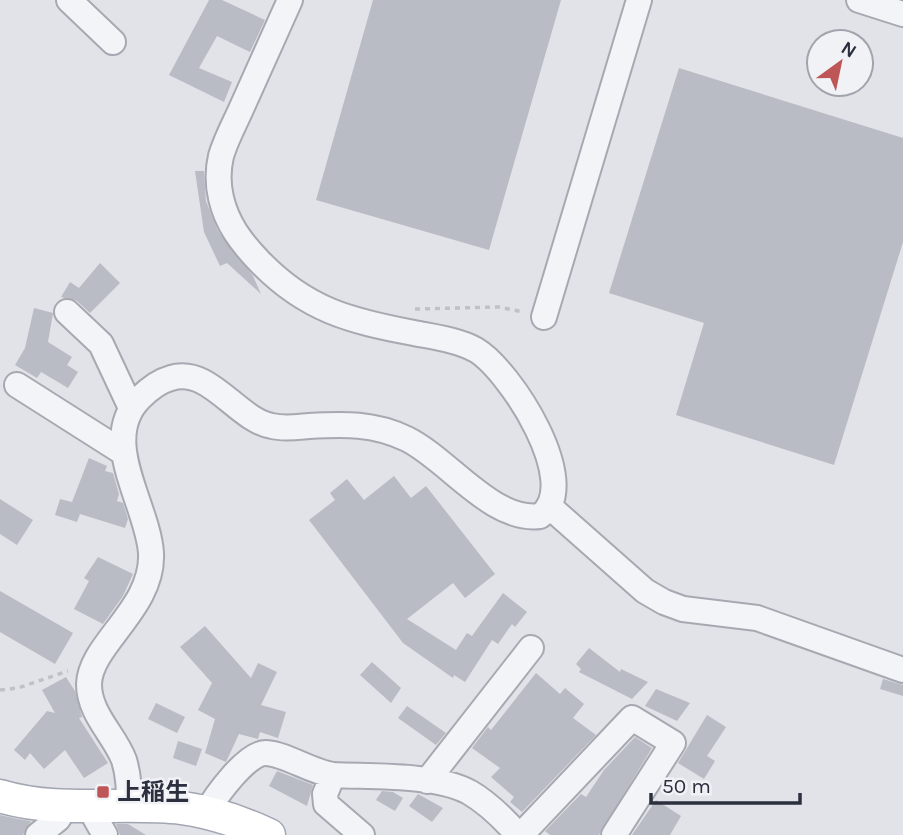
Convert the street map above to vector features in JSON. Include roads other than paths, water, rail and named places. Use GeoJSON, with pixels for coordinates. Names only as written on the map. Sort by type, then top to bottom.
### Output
{"type":"FeatureCollection","features":[{"type":"Feature","properties":{"kind":"main road"},"geometry":{"type":"LineString","coordinates":[[0,796],[78,806],[179,808],[206,813],[269,835]]}},
{"type":"Feature","properties":{"kind":"street"},"geometry":{"type":"LineString","coordinates":[[69,0],[113,42]]}},
{"type":"Feature","properties":{"kind":"street"},"geometry":{"type":"LineString","coordinates":[[129,807],[129,780],[122,757],[90,696],[89,681],[93,668],[140,597],[150,576],[148,536],[122,438],[131,408],[156,386],[171,378],[197,380],[260,424],[275,427],[354,423],[404,438],[431,452],[497,507],[512,515],[540,516],[550,507],[555,490],[554,476],[539,433],[523,406],[485,356],[457,342],[352,321],[307,302],[275,277],[231,227],[220,192],[221,156],[290,0]]}},
{"type":"Feature","properties":{"kind":"street"},"geometry":{"type":"LineString","coordinates":[[544,317],[639,0]]}},
{"type":"Feature","properties":{"kind":"street"},"geometry":{"type":"LineString","coordinates":[[859,0],[903,14]]}},
{"type":"Feature","properties":{"kind":"street"},"geometry":{"type":"LineString","coordinates":[[67,312],[101,344],[131,408]]}},
{"type":"Feature","properties":{"kind":"street"},"geometry":{"type":"LineString","coordinates":[[17,386],[124,453]]}},
{"type":"Feature","properties":{"kind":"street"},"geometry":{"type":"LineString","coordinates":[[550,507],[645,591],[664,602],[683,608],[757,618],[903,670]]}},
{"type":"Feature","properties":{"kind":"street"},"geometry":{"type":"LineString","coordinates":[[427,781],[531,648]]}},
{"type":"Feature","properties":{"kind":"street"},"geometry":{"type":"LineString","coordinates":[[206,813],[219,792],[248,762],[262,753],[315,772],[427,781],[467,791],[500,814],[519,835],[632,718],[673,743],[614,835]]}},
{"type":"Feature","properties":{"kind":"street"},"geometry":{"type":"LineString","coordinates":[[333,775],[326,794],[326,804],[362,835]]}},
{"type":"Feature","properties":{"kind":"street"},"geometry":{"type":"LineString","coordinates":[[38,835],[78,806],[106,835]]}},
{"type":"Feature","properties":{"kind":"place","name":"上稲生"},"geometry":{"type":"Point","coordinates":[103,792]}}]}
